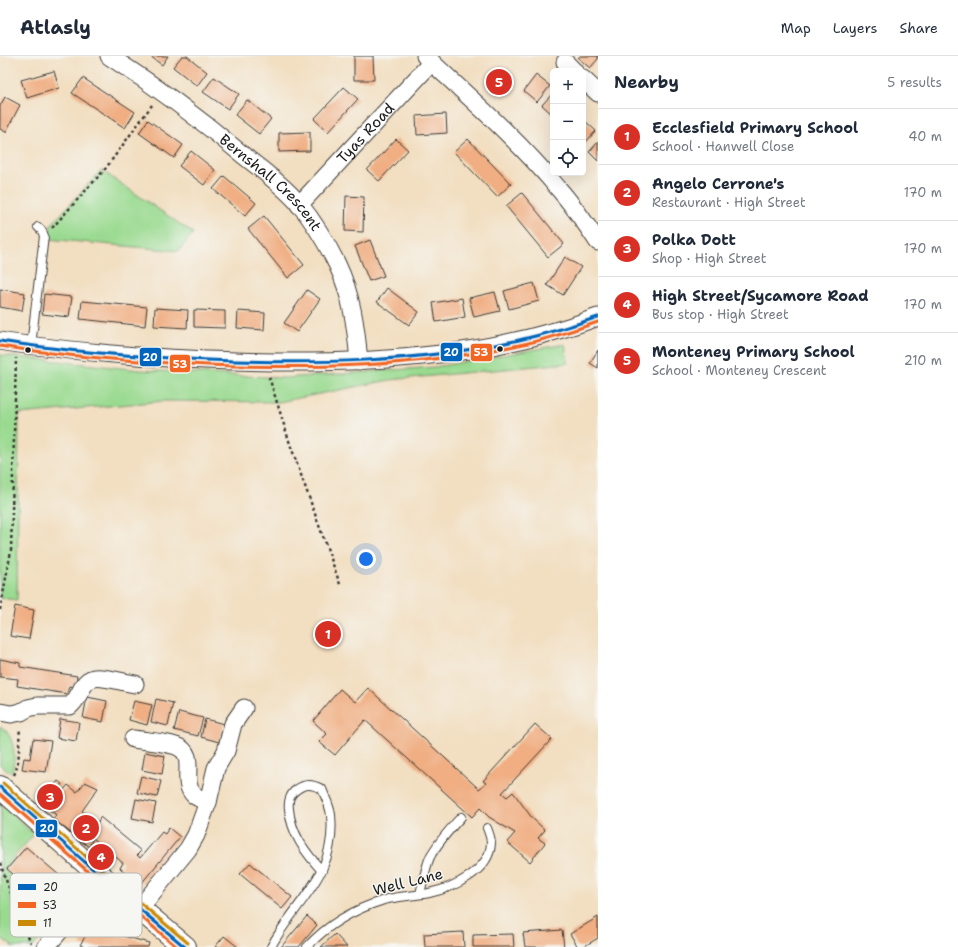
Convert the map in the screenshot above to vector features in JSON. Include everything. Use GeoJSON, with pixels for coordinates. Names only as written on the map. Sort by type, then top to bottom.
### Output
{"type":"FeatureCollection","features":[{"type":"Feature","properties":{"kind":"street","name":"Bernshall Crescent"},"geometry":{"type":"LineString","coordinates":[[109,56],[162,91],[212,129],[300,205],[337,263],[348,291],[356,324],[359,361]]}},
{"type":"Feature","properties":{"kind":"street","name":"Tyas Road"},"geometry":{"type":"LineString","coordinates":[[300,205],[429,59]]}},
{"type":"Feature","properties":{"kind":"street"},"geometry":{"type":"LineString","coordinates":[[429,59],[479,104],[520,145],[559,188],[598,242]]}},
{"type":"Feature","properties":{"kind":"street"},"geometry":{"type":"LineString","coordinates":[[586,82],[598,93]]}},
{"type":"Feature","properties":{"kind":"street"},"geometry":{"type":"LineString","coordinates":[[16,343],[166,359],[268,362],[359,361],[419,356],[474,349],[535,336],[598,317]]}},
{"type":"Feature","properties":{"kind":"street"},"geometry":{"type":"LineString","coordinates":[[0,712],[11,714],[37,706],[70,706],[77,701],[81,689],[86,682],[94,678],[135,684]]}},
{"type":"Feature","properties":{"kind":"street"},"geometry":{"type":"LineString","coordinates":[[142,905],[188,849],[202,820],[216,768],[226,751],[234,724],[244,708]]}},
{"type":"Feature","properties":{"kind":"street"},"geometry":{"type":"LineString","coordinates":[[133,739],[177,746],[184,751],[188,755],[188,778],[190,787],[194,795],[208,802]]}},
{"type":"Feature","properties":{"kind":"street"},"geometry":{"type":"LineString","coordinates":[[2,788],[97,873]]}},
{"type":"Feature","properties":{"kind":"street"},"geometry":{"type":"LineString","coordinates":[[142,911],[185,947]]}},
{"type":"Feature","properties":{"kind":"street"},"geometry":{"type":"LineString","coordinates":[[46,947],[55,937]]}},
{"type":"Feature","properties":{"kind":"lane"},"geometry":{"type":"LineString","coordinates":[[16,343],[44,236],[38,227]]}},
{"type":"Feature","properties":{"kind":"lane"},"geometry":{"type":"LineString","coordinates":[[271,947],[282,928],[309,893],[322,871],[331,842],[331,814],[322,789],[313,784],[302,785],[293,792],[288,802],[289,817],[294,834],[306,854],[322,871]]}},
{"type":"Feature","properties":{"kind":"lane"},"geometry":{"type":"LineString","coordinates":[[420,894],[424,875],[430,858],[440,842],[461,817]]}},
{"type":"Feature","properties":{"kind":"lane","name":"Well Lane"},"geometry":{"type":"LineString","coordinates":[[307,947],[328,927],[356,911],[384,900],[420,894],[452,886],[468,878],[482,866],[490,853],[491,841],[487,828]]}},
{"type":"Feature","properties":{"kind":"path"},"geometry":{"type":"LineString","coordinates":[[44,236],[63,217],[106,168],[162,91]]}},
{"type":"Feature","properties":{"kind":"path"},"geometry":{"type":"LineString","coordinates":[[0,610],[11,551],[16,343]]}},
{"type":"Feature","properties":{"kind":"path"},"geometry":{"type":"LineString","coordinates":[[268,362],[269,377],[290,444],[341,587]]}},
{"type":"Feature","properties":{"kind":"path"},"geometry":{"type":"LineString","coordinates":[[2,788],[13,779],[17,768],[21,712]]}},
{"type":"Feature","properties":{"kind":"path"},"geometry":{"type":"LineString","coordinates":[[0,863],[10,891]]}},
{"type":"Feature","properties":{"kind":"path"},"geometry":{"type":"LineString","coordinates":[[29,937],[33,947]]}},
{"type":"Feature","properties":{"kind":"green space"},"geometry":{"type":"Polygon","coordinates":[[[101,170],[193,233],[179,251],[48,239],[51,225],[101,170]]]}},
{"type":"Feature","properties":{"kind":"green space"},"geometry":{"type":"Polygon","coordinates":[[[565,344],[568,363],[390,380],[279,402],[164,401],[19,414],[17,600],[0,598],[0,355],[140,370],[284,378],[435,367],[565,344]]]}},
{"type":"Feature","properties":{"kind":"green space"},"geometry":{"type":"Polygon","coordinates":[[[0,726],[9,735],[13,747],[14,760],[12,772],[7,771],[0,765],[0,726]]]}},
{"type":"Feature","properties":{"kind":"green space"},"geometry":{"type":"Polygon","coordinates":[[[1,803],[34,834],[4,869],[10,875],[10,937],[41,937],[33,947],[13,947],[0,937],[1,803]]]}},
{"type":"Feature","properties":{"kind":"building"},"geometry":{"type":"Polygon","coordinates":[[[150,56],[168,56],[162,65],[150,56]]]}},
{"type":"Feature","properties":{"kind":"building"},"geometry":{"type":"Polygon","coordinates":[[[182,56],[187,56],[207,72],[197,86],[173,67],[182,56]]]}},
{"type":"Feature","properties":{"kind":"building"},"geometry":{"type":"Polygon","coordinates":[[[354,56],[373,56],[374,80],[354,80],[354,56]]]}},
{"type":"Feature","properties":{"kind":"building"},"geometry":{"type":"Polygon","coordinates":[[[580,56],[598,56],[598,59],[590,68],[578,58],[580,56]]]}},
{"type":"Feature","properties":{"kind":"building"},"geometry":{"type":"Polygon","coordinates":[[[54,71],[59,88],[27,98],[21,80],[54,71]]]}},
{"type":"Feature","properties":{"kind":"building"},"geometry":{"type":"Polygon","coordinates":[[[536,75],[550,86],[537,102],[524,91],[536,75]]]}},
{"type":"Feature","properties":{"kind":"building"},"geometry":{"type":"Polygon","coordinates":[[[214,77],[239,94],[228,109],[203,92],[214,77]]]}},
{"type":"Feature","properties":{"kind":"building"},"geometry":{"type":"Polygon","coordinates":[[[83,78],[135,112],[125,128],[72,93],[83,78]]]}},
{"type":"Feature","properties":{"kind":"building"},"geometry":{"type":"Polygon","coordinates":[[[344,87],[358,99],[328,132],[314,119],[344,87]]]}},
{"type":"Feature","properties":{"kind":"building"},"geometry":{"type":"Polygon","coordinates":[[[550,96],[550,112],[542,105],[550,96]]]}},
{"type":"Feature","properties":{"kind":"building"},"geometry":{"type":"Polygon","coordinates":[[[5,97],[20,105],[6,132],[0,129],[0,106],[5,97]]]}},
{"type":"Feature","properties":{"kind":"building"},"geometry":{"type":"Polygon","coordinates":[[[247,100],[271,119],[259,134],[235,115],[247,100]]]}},
{"type":"Feature","properties":{"kind":"building"},"geometry":{"type":"Polygon","coordinates":[[[446,114],[447,133],[417,135],[416,116],[446,114]]]}},
{"type":"Feature","properties":{"kind":"building"},"geometry":{"type":"Polygon","coordinates":[[[148,120],[183,145],[174,158],[139,133],[148,120]]]}},
{"type":"Feature","properties":{"kind":"building"},"geometry":{"type":"Polygon","coordinates":[[[586,122],[596,131],[586,142],[586,122]]]}},
{"type":"Feature","properties":{"kind":"building"},"geometry":{"type":"Polygon","coordinates":[[[310,132],[310,151],[279,152],[279,133],[310,132]]]}},
{"type":"Feature","properties":{"kind":"building"},"geometry":{"type":"Polygon","coordinates":[[[396,139],[408,150],[379,181],[367,170],[396,139]]]}},
{"type":"Feature","properties":{"kind":"building"},"geometry":{"type":"Polygon","coordinates":[[[468,139],[511,184],[497,197],[454,152],[468,139]]]}},
{"type":"Feature","properties":{"kind":"building"},"geometry":{"type":"Polygon","coordinates":[[[598,142],[598,161],[589,152],[598,142]]]}},
{"type":"Feature","properties":{"kind":"building"},"geometry":{"type":"Polygon","coordinates":[[[191,151],[215,170],[204,185],[179,166],[191,151]]]}},
{"type":"Feature","properties":{"kind":"building"},"geometry":{"type":"Polygon","coordinates":[[[224,176],[256,203],[245,216],[213,189],[224,176]]]}},
{"type":"Feature","properties":{"kind":"building"},"geometry":{"type":"Polygon","coordinates":[[[522,193],[564,244],[548,257],[506,206],[522,193]]]}},
{"type":"Feature","properties":{"kind":"building"},"geometry":{"type":"Polygon","coordinates":[[[346,196],[364,197],[363,232],[345,231],[346,196]]]}},
{"type":"Feature","properties":{"kind":"building"},"geometry":{"type":"Polygon","coordinates":[[[264,216],[304,265],[288,278],[248,229],[264,216]]]}},
{"type":"Feature","properties":{"kind":"building"},"geometry":{"type":"Polygon","coordinates":[[[370,240],[384,276],[369,281],[355,246],[370,240]]]}},
{"type":"Feature","properties":{"kind":"building"},"geometry":{"type":"Polygon","coordinates":[[[565,257],[581,267],[563,295],[547,285],[565,257]]]}},
{"type":"Feature","properties":{"kind":"building"},"geometry":{"type":"Polygon","coordinates":[[[534,283],[539,301],[509,309],[504,291],[534,283]]]}},
{"type":"Feature","properties":{"kind":"building"},"geometry":{"type":"Polygon","coordinates":[[[387,288],[419,312],[409,325],[377,302],[387,288]]]}},
{"type":"Feature","properties":{"kind":"building"},"geometry":{"type":"Polygon","coordinates":[[[0,289],[25,293],[22,311],[0,307],[0,289]]]}},
{"type":"Feature","properties":{"kind":"building"},"geometry":{"type":"Polygon","coordinates":[[[307,290],[320,299],[297,332],[284,323],[307,290]]]}},
{"type":"Feature","properties":{"kind":"building"},"geometry":{"type":"Polygon","coordinates":[[[495,292],[500,311],[474,317],[469,298],[495,292]]]}},
{"type":"Feature","properties":{"kind":"building"},"geometry":{"type":"Polygon","coordinates":[[[44,294],[72,297],[69,317],[42,314],[44,294]]]}},
{"type":"Feature","properties":{"kind":"building"},"geometry":{"type":"Polygon","coordinates":[[[462,298],[465,317],[436,322],[433,303],[462,298]]]}},
{"type":"Feature","properties":{"kind":"building"},"geometry":{"type":"Polygon","coordinates":[[[82,301],[147,307],[145,326],[80,319],[82,301]]]}},
{"type":"Feature","properties":{"kind":"building"},"geometry":{"type":"Polygon","coordinates":[[[155,308],[188,310],[187,328],[154,326],[155,308]]]}},
{"type":"Feature","properties":{"kind":"building"},"geometry":{"type":"Polygon","coordinates":[[[194,310],[225,311],[225,328],[194,327],[194,310]]]}},
{"type":"Feature","properties":{"kind":"building"},"geometry":{"type":"Polygon","coordinates":[[[238,311],[265,313],[264,330],[237,328],[238,311]]]}},
{"type":"Feature","properties":{"kind":"building"},"geometry":{"type":"Polygon","coordinates":[[[598,350],[598,368],[590,363],[598,350]]]}},
{"type":"Feature","properties":{"kind":"building"},"geometry":{"type":"Polygon","coordinates":[[[15,606],[34,610],[29,639],[10,636],[15,606]]]}},
{"type":"Feature","properties":{"kind":"building"},"geometry":{"type":"Polygon","coordinates":[[[0,659],[20,663],[20,667],[77,676],[75,687],[69,686],[67,694],[17,686],[18,679],[0,677],[0,659]]]}},
{"type":"Feature","properties":{"kind":"building"},"geometry":{"type":"Polygon","coordinates":[[[368,688],[479,789],[486,783],[483,781],[535,724],[552,739],[502,793],[507,797],[513,792],[532,818],[545,830],[538,838],[545,843],[530,862],[507,842],[515,833],[489,817],[480,808],[472,817],[365,720],[335,755],[319,742],[327,734],[313,721],[340,689],[355,702],[368,688]]]}},
{"type":"Feature","properties":{"kind":"building"},"geometry":{"type":"Polygon","coordinates":[[[87,697],[107,701],[103,722],[83,718],[87,697]]]}},
{"type":"Feature","properties":{"kind":"building"},"geometry":{"type":"Polygon","coordinates":[[[156,699],[173,703],[168,726],[151,722],[156,699]]]}},
{"type":"Feature","properties":{"kind":"building"},"geometry":{"type":"Polygon","coordinates":[[[134,701],[152,705],[147,725],[129,720],[134,701]]]}},
{"type":"Feature","properties":{"kind":"building"},"geometry":{"type":"Polygon","coordinates":[[[179,712],[203,718],[198,736],[174,730],[179,712]]]}},
{"type":"Feature","properties":{"kind":"building"},"geometry":{"type":"Polygon","coordinates":[[[60,719],[79,722],[76,741],[57,738],[60,719]]]}},
{"type":"Feature","properties":{"kind":"building"},"geometry":{"type":"Polygon","coordinates":[[[205,719],[224,724],[219,742],[201,737],[205,719]]]}},
{"type":"Feature","properties":{"kind":"building"},"geometry":{"type":"Polygon","coordinates":[[[33,739],[51,741],[46,772],[22,769],[24,758],[30,759],[33,739]]]}},
{"type":"Feature","properties":{"kind":"building"},"geometry":{"type":"Polygon","coordinates":[[[145,752],[165,756],[162,774],[142,770],[145,752]]]}},
{"type":"Feature","properties":{"kind":"building"},"geometry":{"type":"Polygon","coordinates":[[[141,776],[161,781],[157,797],[137,793],[141,776]]]}},
{"type":"Feature","properties":{"kind":"building"},"geometry":{"type":"Polygon","coordinates":[[[58,781],[62,784],[57,790],[61,793],[68,785],[77,792],[85,782],[98,788],[82,811],[98,823],[100,817],[141,851],[137,855],[140,858],[162,832],[165,834],[169,828],[180,837],[142,883],[142,873],[126,873],[120,868],[123,863],[93,838],[89,847],[53,819],[56,815],[40,801],[58,781]]]}},
{"type":"Feature","properties":{"kind":"building"},"geometry":{"type":"Polygon","coordinates":[[[136,799],[156,803],[152,822],[132,818],[136,799]]]}},
{"type":"Feature","properties":{"kind":"building"},"geometry":{"type":"Polygon","coordinates":[[[26,847],[57,873],[12,873],[7,869],[26,847]]]}},
{"type":"Feature","properties":{"kind":"building"},"geometry":{"type":"Polygon","coordinates":[[[250,863],[292,897],[282,909],[240,874],[250,863]]]}},
{"type":"Feature","properties":{"kind":"building"},"geometry":{"type":"Polygon","coordinates":[[[307,916],[317,925],[299,947],[281,947],[307,916]]]}},
{"type":"Feature","properties":{"kind":"building"},"geometry":{"type":"Polygon","coordinates":[[[598,917],[598,938],[583,947],[578,947],[570,934],[598,917]]]}},
{"type":"Feature","properties":{"kind":"building"},"geometry":{"type":"Polygon","coordinates":[[[562,930],[564,947],[525,947],[523,933],[562,930]]]}},
{"type":"Feature","properties":{"kind":"building"},"geometry":{"type":"Polygon","coordinates":[[[463,932],[464,947],[425,947],[424,934],[463,932]]]}},
{"type":"Feature","properties":{"kind":"building"},"geometry":{"type":"Polygon","coordinates":[[[335,934],[347,947],[321,947],[335,934]]]}},
{"type":"Feature","properties":{"kind":"building"},"geometry":{"type":"Polygon","coordinates":[[[513,934],[514,947],[473,947],[473,935],[513,934]]]}},
{"type":"Feature","properties":{"kind":"building"},"geometry":{"type":"Polygon","coordinates":[[[224,936],[238,947],[215,947],[224,936]]]}},
{"type":"Feature","properties":{"kind":"building"},"geometry":{"type":"Polygon","coordinates":[[[85,937],[127,937],[149,943],[148,947],[85,947],[80,945],[85,937]]]}},
{"type":"Feature","properties":{"kind":"transit line","name":"20"},"geometry":{"type":"LineString","coordinates":[[0,341],[78,351],[182,359],[286,362],[365,360],[481,348],[539,335],[598,317]]}},
{"type":"Feature","properties":{"kind":"transit line","name":"53"},"geometry":{"type":"LineString","coordinates":[[0,346],[78,356],[182,364],[287,367],[365,365],[442,358],[519,345],[539,341],[598,322]]}},
{"type":"Feature","properties":{"kind":"transit line","name":"11"},"geometry":{"type":"LineString","coordinates":[[3,783],[105,873]]}},
{"type":"Feature","properties":{"kind":"transit line","name":"20"},"geometry":{"type":"LineString","coordinates":[[0,787],[97,873]]}},
{"type":"Feature","properties":{"kind":"transit line","name":"53"},"geometry":{"type":"LineString","coordinates":[[0,794],[90,873]]}},
{"type":"Feature","properties":{"kind":"transit line","name":"11"},"geometry":{"type":"LineString","coordinates":[[142,904],[188,943]]}},
{"type":"Feature","properties":{"kind":"transit line","name":"20"},"geometry":{"type":"LineString","coordinates":[[142,911],[185,947]]}},
{"type":"Feature","properties":{"kind":"transit line","name":"53"},"geometry":{"type":"LineString","coordinates":[[142,918],[177,947]]}},
{"type":"Feature","properties":{"kind":"place","name":"Monteney Primary School"},"geometry":{"type":"Point","coordinates":[499,82]}},
{"type":"Feature","properties":{"kind":"place","name":"Ecclesfield Primary School"},"geometry":{"type":"Point","coordinates":[328,634]}},
{"type":"Feature","properties":{"kind":"place","name":"Polka Dott"},"geometry":{"type":"Point","coordinates":[50,797]}},
{"type":"Feature","properties":{"kind":"place","name":"Angelo Cerrone's"},"geometry":{"type":"Point","coordinates":[86,828]}},
{"type":"Feature","properties":{"kind":"place","name":"High Street/Sycamore Road"},"geometry":{"type":"Point","coordinates":[101,857]}}]}
